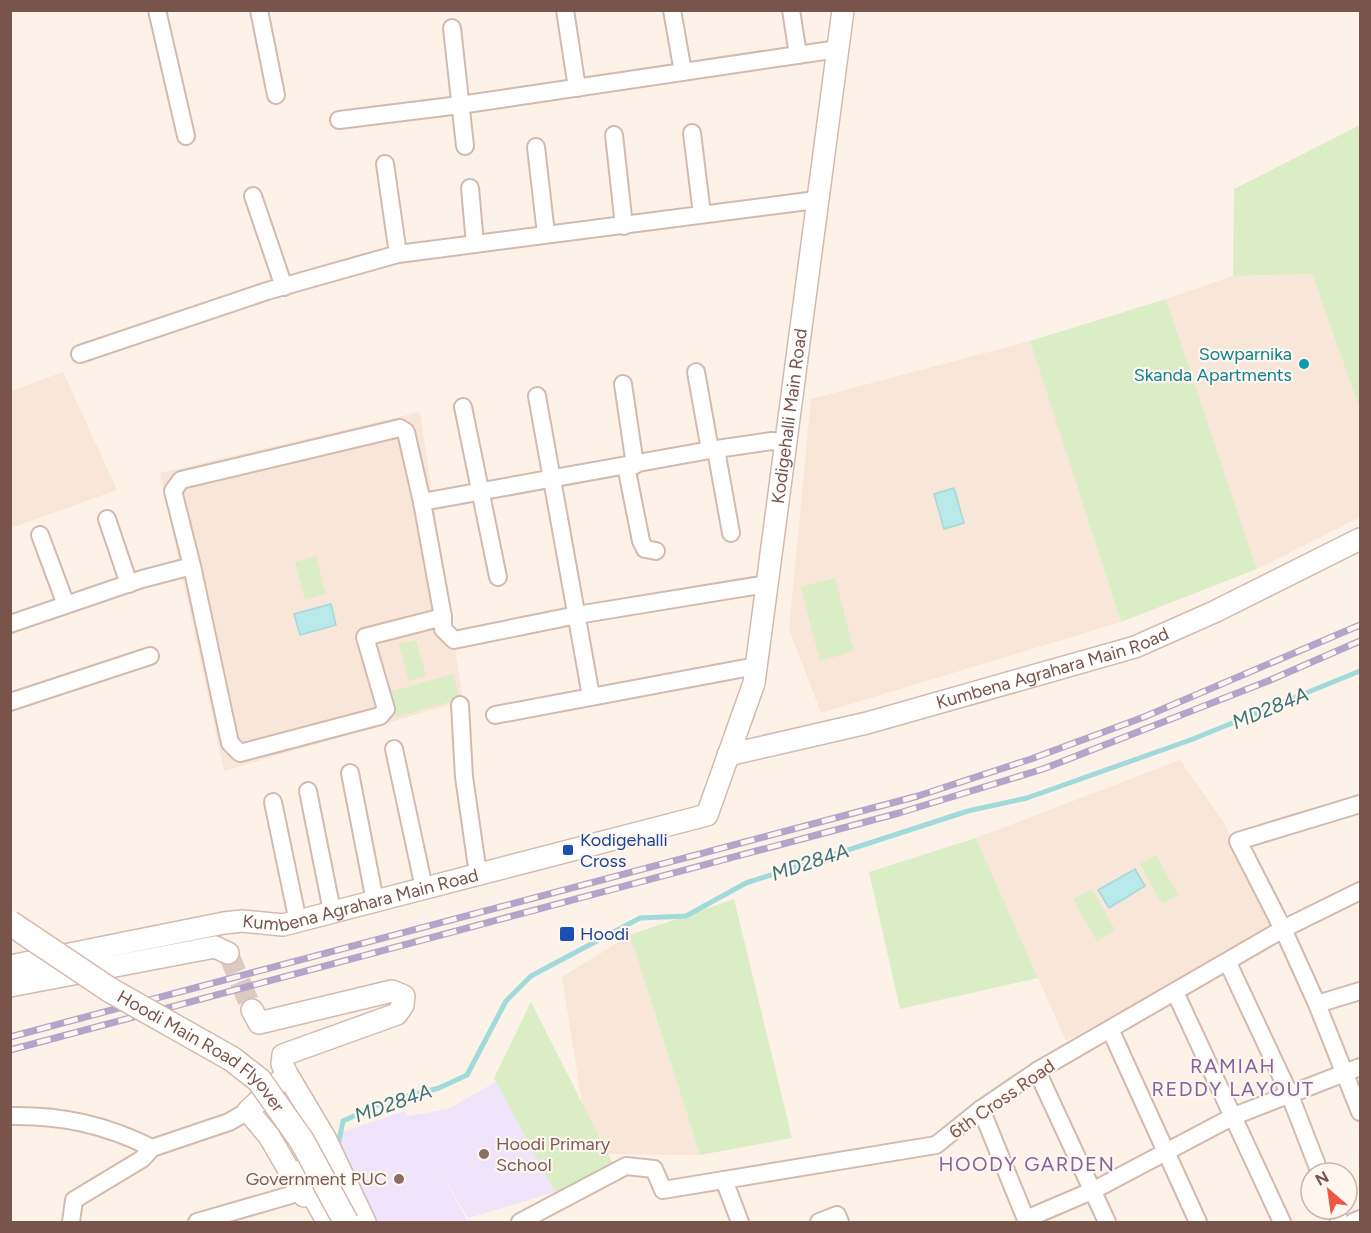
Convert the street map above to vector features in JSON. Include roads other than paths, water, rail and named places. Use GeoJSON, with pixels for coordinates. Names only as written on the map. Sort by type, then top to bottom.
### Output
{"type":"FeatureCollection","features":[{"type":"Feature","properties":{"kind":"main road","name":"Hoodi Main Road Flyover"},"geometry":{"type":"LineString","coordinates":[[10,922],[110,990],[232,1059],[259,1080],[302,1141],[346,1222]]}},
{"type":"Feature","properties":{"kind":"main road","name":"Hoodi Main Road Flyover"},"geometry":{"type":"LineString","coordinates":[[10,939],[100,998],[226,1072],[258,1102],[276,1124],[328,1222]]}},
{"type":"Feature","properties":{"kind":"street"},"geometry":{"type":"LineString","coordinates":[[157,10],[186,136]]}},
{"type":"Feature","properties":{"kind":"street"},"geometry":{"type":"LineString","coordinates":[[259,10],[276,95]]}},
{"type":"Feature","properties":{"kind":"street"},"geometry":{"type":"LineString","coordinates":[[565,10],[577,88]]}},
{"type":"Feature","properties":{"kind":"street"},"geometry":{"type":"LineString","coordinates":[[672,10],[683,72]]}},
{"type":"Feature","properties":{"kind":"street"},"geometry":{"type":"LineString","coordinates":[[791,10],[798,55]]}},
{"type":"Feature","properties":{"kind":"street","name":"Kodigehalli Main Road"},"geometry":{"type":"LineString","coordinates":[[707,815],[754,683],[804,315],[816,200],[843,10]]}},
{"type":"Feature","properties":{"kind":"street"},"geometry":{"type":"LineString","coordinates":[[452,28],[465,146]]}},
{"type":"Feature","properties":{"kind":"street"},"geometry":{"type":"LineString","coordinates":[[339,120],[460,105],[838,49]]}},
{"type":"Feature","properties":{"kind":"street"},"geometry":{"type":"LineString","coordinates":[[692,133],[702,214]]}},
{"type":"Feature","properties":{"kind":"street"},"geometry":{"type":"LineString","coordinates":[[614,135],[624,226]]}},
{"type":"Feature","properties":{"kind":"street"},"geometry":{"type":"LineString","coordinates":[[536,147],[546,234]]}},
{"type":"Feature","properties":{"kind":"street"},"geometry":{"type":"LineString","coordinates":[[385,164],[398,254]]}},
{"type":"Feature","properties":{"kind":"street"},"geometry":{"type":"LineString","coordinates":[[470,188],[476,244]]}},
{"type":"Feature","properties":{"kind":"street"},"geometry":{"type":"LineString","coordinates":[[253,196],[284,287]]}},
{"type":"Feature","properties":{"kind":"street"},"geometry":{"type":"LineString","coordinates":[[80,354],[284,287],[398,254],[816,200]]}},
{"type":"Feature","properties":{"kind":"street"},"geometry":{"type":"LineString","coordinates":[[696,372],[731,533]]}},
{"type":"Feature","properties":{"kind":"street"},"geometry":{"type":"LineString","coordinates":[[623,384],[641,541],[645,549],[656,551]]}},
{"type":"Feature","properties":{"kind":"street"},"geometry":{"type":"LineString","coordinates":[[537,396],[591,696]]}},
{"type":"Feature","properties":{"kind":"street"},"geometry":{"type":"LineString","coordinates":[[463,407],[498,577]]}},
{"type":"Feature","properties":{"kind":"street"},"geometry":{"type":"LineString","coordinates":[[443,617],[365,637],[386,709],[380,716],[240,753],[230,742],[192,566],[173,491],[181,480],[404,428],[422,502],[443,617],[443,629],[454,640],[577,615],[767,584]]}},
{"type":"Feature","properties":{"kind":"street"},"geometry":{"type":"LineString","coordinates":[[422,502],[713,450],[772,441],[785,443]]}},
{"type":"Feature","properties":{"kind":"street"},"geometry":{"type":"LineString","coordinates":[[107,519],[129,584]]}},
{"type":"Feature","properties":{"kind":"street"},"geometry":{"type":"LineString","coordinates":[[40,535],[66,605]]}},
{"type":"Feature","properties":{"kind":"street","name":"Kumbena Agrahara Main Road"},"geometry":{"type":"LineString","coordinates":[[728,755],[867,723],[1135,647],[1214,612],[1360,539]]}},
{"type":"Feature","properties":{"kind":"street"},"geometry":{"type":"LineString","coordinates":[[10,624],[129,584],[192,566]]}},
{"type":"Feature","properties":{"kind":"street"},"geometry":{"type":"LineString","coordinates":[[10,702],[150,656]]}},
{"type":"Feature","properties":{"kind":"street"},"geometry":{"type":"LineString","coordinates":[[495,715],[756,666]]}},
{"type":"Feature","properties":{"kind":"street"},"geometry":{"type":"LineString","coordinates":[[460,705],[464,777],[478,874]]}},
{"type":"Feature","properties":{"kind":"street"},"geometry":{"type":"LineString","coordinates":[[394,749],[424,888]]}},
{"type":"Feature","properties":{"kind":"street"},"geometry":{"type":"LineString","coordinates":[[350,773],[375,901]]}},
{"type":"Feature","properties":{"kind":"street"},"geometry":{"type":"LineString","coordinates":[[308,791],[332,911]]}},
{"type":"Feature","properties":{"kind":"street"},"geometry":{"type":"LineString","coordinates":[[273,802],[298,922]]}},
{"type":"Feature","properties":{"kind":"street"},"geometry":{"type":"LineString","coordinates":[[1360,804],[1238,841],[1283,929],[1317,1004],[1353,1069],[1360,1112]]}},
{"type":"Feature","properties":{"kind":"street","name":"Kumbena Agrahara Main Road"},"geometry":{"type":"LineString","coordinates":[[10,966],[224,923],[242,921],[283,926],[332,911],[707,815]]}},
{"type":"Feature","properties":{"kind":"street","name":"6th Cross Road"},"geometry":{"type":"LineString","coordinates":[[520,1222],[626,1166],[654,1169],[663,1190],[936,1145],[981,1109],[1037,1071],[1228,963],[1283,929],[1360,891]]}},
{"type":"Feature","properties":{"kind":"street"},"geometry":{"type":"LineString","coordinates":[[10,909],[71,952]]}},
{"type":"Feature","properties":{"kind":"street"},"geometry":{"type":"LineString","coordinates":[[18,985],[215,947],[228,953]]}},
{"type":"Feature","properties":{"kind":"street"},"geometry":{"type":"LineString","coordinates":[[1228,963],[1288,1093],[1315,1161]]}},
{"type":"Feature","properties":{"kind":"street"},"geometry":{"type":"LineString","coordinates":[[252,1010],[259,1023],[392,991],[404,996],[403,1005],[397,1014],[283,1055],[282,1064],[325,1138],[365,1222]]}},
{"type":"Feature","properties":{"kind":"street"},"geometry":{"type":"LineString","coordinates":[[1317,1004],[1360,991]]}},
{"type":"Feature","properties":{"kind":"street"},"geometry":{"type":"LineString","coordinates":[[1175,992],[1282,1222]]}},
{"type":"Feature","properties":{"kind":"street"},"geometry":{"type":"LineString","coordinates":[[1110,1029],[1198,1222]]}},
{"type":"Feature","properties":{"kind":"street"},"geometry":{"type":"LineString","coordinates":[[981,1109],[1026,1221],[1094,1190],[1234,1116],[1353,1069]]}},
{"type":"Feature","properties":{"kind":"street"},"geometry":{"type":"LineString","coordinates":[[1037,1071],[1107,1222]]}},
{"type":"Feature","properties":{"kind":"street"},"geometry":{"type":"LineString","coordinates":[[71,1222],[74,1200],[142,1160],[152,1148],[229,1122],[248,1111],[288,1074]]}},
{"type":"Feature","properties":{"kind":"street"},"geometry":{"type":"LineString","coordinates":[[248,1111],[269,1136],[317,1222]]}},
{"type":"Feature","properties":{"kind":"street"},"geometry":{"type":"LineString","coordinates":[[10,1116],[41,1115],[86,1121],[152,1148]]}},
{"type":"Feature","properties":{"kind":"street"},"geometry":{"type":"LineString","coordinates":[[724,1180],[740,1222]]}},
{"type":"Feature","properties":{"kind":"street"},"geometry":{"type":"LineString","coordinates":[[197,1222],[301,1192]]}},
{"type":"Feature","properties":{"kind":"street"},"geometry":{"type":"LineString","coordinates":[[819,1222],[837,1215],[840,1222]]}},
{"type":"Feature","properties":{"kind":"street"},"geometry":{"type":"LineString","coordinates":[[1353,1222],[1360,1219]]}},
{"type":"Feature","properties":{"kind":"water"},"geometry":{"type":"Polygon","coordinates":[[[954,488],[964,523],[944,529],[934,494],[954,488]]]}},
{"type":"Feature","properties":{"kind":"water"},"geometry":{"type":"Polygon","coordinates":[[[331,604],[336,625],[300,635],[294,614],[331,604]]]}},
{"type":"Feature","properties":{"kind":"water"},"geometry":{"type":"Polygon","coordinates":[[[1135,869],[1145,886],[1109,908],[1098,890],[1135,869]]]}},
{"type":"Feature","properties":{"kind":"waterway","name":"MD284A"},"geometry":{"type":"LineString","coordinates":[[338,1146],[343,1121],[385,1102],[439,1088],[467,1075],[506,1001],[531,976],[640,918],[686,916],[746,883],[968,811],[1027,798],[1193,739],[1360,671]]}},
{"type":"Feature","properties":{"kind":"tunnel"},"geometry":{"type":"LineString","coordinates":[[228,953],[252,1010]]}},
{"type":"Feature","properties":{"kind":"railway"},"geometry":{"type":"LineString","coordinates":[[10,1037],[918,796],[1031,759],[1144,717],[1360,625]]}},
{"type":"Feature","properties":{"kind":"railway"},"geometry":{"type":"LineString","coordinates":[[10,1050],[899,813],[1043,769],[1268,681],[1360,641]]}},
{"type":"Feature","properties":{"kind":"place","name":"Sowparnika Skanda Apartments"},"geometry":{"type":"Point","coordinates":[1304,364]}},
{"type":"Feature","properties":{"kind":"place","name":"Kodigehalli Cross"},"geometry":{"type":"Point","coordinates":[568,850]}},
{"type":"Feature","properties":{"kind":"place","name":"Hoodi"},"geometry":{"type":"Point","coordinates":[567,934]}},
{"type":"Feature","properties":{"kind":"place","name":"Hoodi Primary School"},"geometry":{"type":"Point","coordinates":[484,1154]}},
{"type":"Feature","properties":{"kind":"place","name":"Government PUC"},"geometry":{"type":"Point","coordinates":[399,1179]}},
{"type":"Feature","properties":{"kind":"district","name":"RAMIAH REDDY LAYOUT"},"geometry":{"type":"Point","coordinates":[1233,1078]}},
{"type":"Feature","properties":{"kind":"district","name":"HOODY GARDEN"},"geometry":{"type":"Point","coordinates":[1027,1164]}}]}
